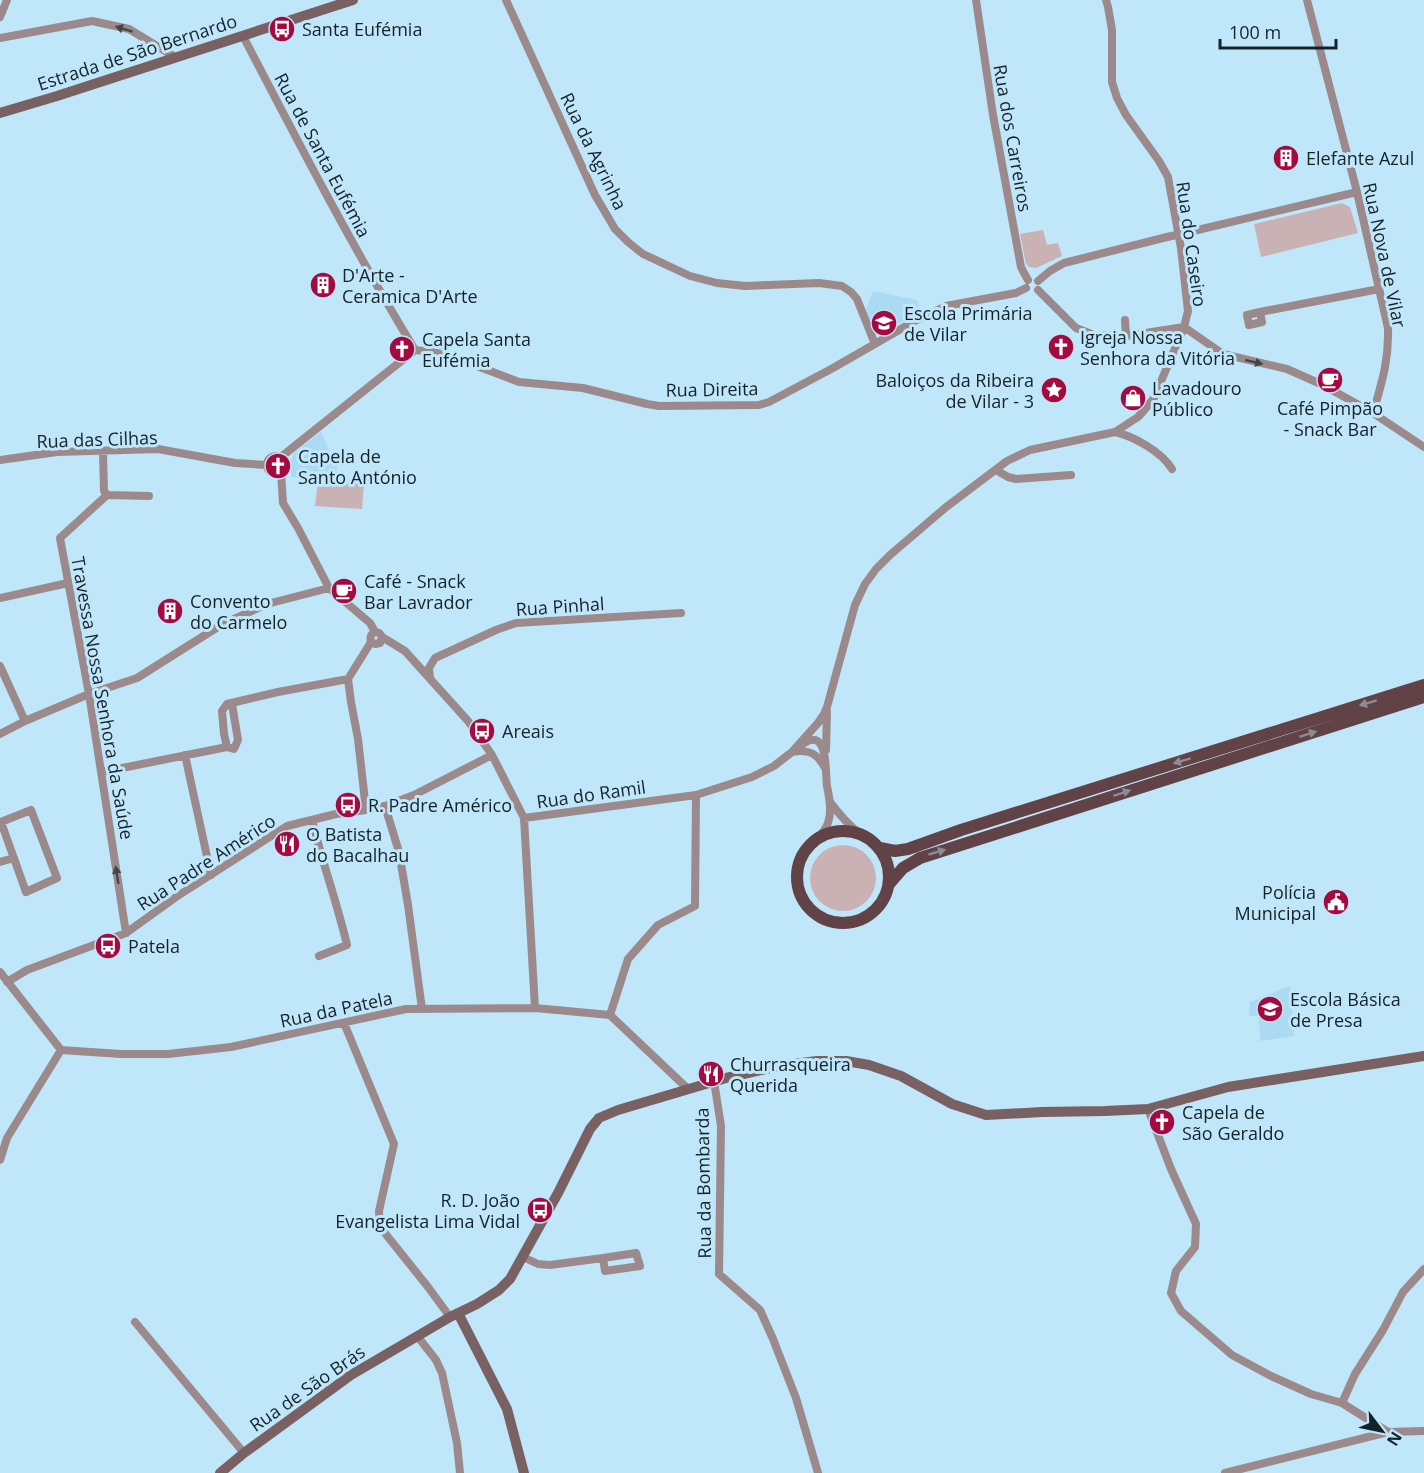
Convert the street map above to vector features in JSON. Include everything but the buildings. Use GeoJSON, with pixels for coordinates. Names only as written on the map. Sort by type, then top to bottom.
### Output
{"type":"FeatureCollection","features":[{"type":"Feature","properties":{"kind":"main road"},"geometry":{"type":"LineString","coordinates":[[880,849],[895,851],[908,849],[1424,686]]}},
{"type":"Feature","properties":{"kind":"main road"},"geometry":{"type":"LineString","coordinates":[[889,884],[903,868],[920,858],[1424,697]]}},
{"type":"Feature","properties":{"kind":"main road"},"geometry":{"type":"LineString","coordinates":[[833,831],[859,833],[870,839],[880,849],[886,859],[889,884],[879,906],[870,915],[847,924],[833,923],[820,918],[801,898],[796,884],[796,870],[809,845],[820,836],[833,831]]}},
{"type":"Feature","properties":{"kind":"street"},"geometry":{"type":"LineString","coordinates":[[0,17],[7,0]]}},
{"type":"Feature","properties":{"kind":"street","name":"Estrada de São Bernardo"},"geometry":{"type":"LineString","coordinates":[[0,113],[353,0]]}},
{"type":"Feature","properties":{"kind":"street","name":"Rua da Agrinha"},"geometry":{"type":"LineString","coordinates":[[506,0],[595,195],[615,229],[628,242],[643,254],[690,276],[717,283],[745,286],[819,283],[842,286],[857,299],[875,344]]}},
{"type":"Feature","properties":{"kind":"street","name":"Rua dos Carreiros"},"geometry":{"type":"LineString","coordinates":[[976,0],[993,115],[1021,267],[1027,284]]}},
{"type":"Feature","properties":{"kind":"street","name":"Rua do Caseiro"},"geometry":{"type":"LineString","coordinates":[[1106,0],[1112,30],[1112,82],[1126,114],[1160,161],[1168,177],[1181,248],[1188,311],[1184,327],[1154,398],[1138,417],[1115,432]]}},
{"type":"Feature","properties":{"kind":"street","name":"Rua Nova de Vilar"},"geometry":{"type":"LineString","coordinates":[[1307,0],[1357,192],[1388,328],[1389,349],[1386,368],[1373,413]]}},
{"type":"Feature","properties":{"kind":"street"},"geometry":{"type":"LineString","coordinates":[[1,36],[92,21],[129,29],[175,57]]}},
{"type":"Feature","properties":{"kind":"street","name":"Rua de Santa Eufémia"},"geometry":{"type":"LineString","coordinates":[[243,36],[349,236],[415,350]]}},
{"type":"Feature","properties":{"kind":"street"},"geometry":{"type":"LineString","coordinates":[[1357,192],[1064,263],[1050,271],[1038,286],[1031,292],[1027,284],[1034,279],[1038,286],[1076,328],[1094,335],[1126,336],[1184,327],[1223,354],[1287,369],[1323,385],[1373,413],[1424,447]]}},
{"type":"Feature","properties":{"kind":"street","name":"Rua Direita"},"geometry":{"type":"LineString","coordinates":[[415,350],[453,357],[506,379],[583,388],[653,405],[765,404],[946,306],[1016,293],[1027,284]]}},
{"type":"Feature","properties":{"kind":"street"},"geometry":{"type":"LineString","coordinates":[[1260,312],[1378,288]]}},
{"type":"Feature","properties":{"kind":"street"},"geometry":{"type":"LineString","coordinates":[[1125,320],[1126,336]]}},
{"type":"Feature","properties":{"kind":"street"},"geometry":{"type":"LineString","coordinates":[[281,472],[273,474],[270,471],[267,465],[271,457],[281,457],[415,350]]}},
{"type":"Feature","properties":{"kind":"street"},"geometry":{"type":"LineString","coordinates":[[820,836],[829,820],[830,802],[826,769],[827,707],[851,616],[865,584],[876,569],[945,508],[1016,456],[1030,450],[1115,432],[1132,437],[1167,460],[1172,468]]}},
{"type":"Feature","properties":{"kind":"street","name":"Rua das Cilhas"},"geometry":{"type":"LineString","coordinates":[[0,460],[57,452],[158,449],[235,464],[267,465]]}},
{"type":"Feature","properties":{"kind":"street"},"geometry":{"type":"LineString","coordinates":[[104,451],[104,491],[107,495],[149,496]]}},
{"type":"Feature","properties":{"kind":"street"},"geometry":{"type":"LineString","coordinates":[[281,457],[285,465],[281,472],[283,503],[329,588],[370,623],[375,632]]}},
{"type":"Feature","properties":{"kind":"street"},"geometry":{"type":"LineString","coordinates":[[996,470],[1016,479],[1071,475]]}},
{"type":"Feature","properties":{"kind":"street","name":"Travessa Nossa Senhora da Saúde"},"geometry":{"type":"LineString","coordinates":[[107,495],[60,538],[89,694],[126,933]]}},
{"type":"Feature","properties":{"kind":"street"},"geometry":{"type":"LineString","coordinates":[[0,598],[68,583]]}},
{"type":"Feature","properties":{"kind":"street"},"geometry":{"type":"LineString","coordinates":[[0,734],[89,694],[137,678],[221,625],[267,604],[329,588]]}},
{"type":"Feature","properties":{"kind":"street","name":"Rua Pinhal"},"geometry":{"type":"LineString","coordinates":[[430,678],[429,668],[435,658],[516,623],[681,613]]}},
{"type":"Feature","properties":{"kind":"street"},"geometry":{"type":"LineString","coordinates":[[366,810],[348,679],[371,642],[371,634],[381,633],[380,643],[371,642]]}},
{"type":"Feature","properties":{"kind":"street","name":"Rua do Ramil"},"geometry":{"type":"LineString","coordinates":[[382,637],[405,651],[468,721],[492,754],[524,818],[696,795],[752,777],[774,766],[792,752]]}},
{"type":"Feature","properties":{"kind":"street"},"geometry":{"type":"LineString","coordinates":[[0,666],[25,721]]}},
{"type":"Feature","properties":{"kind":"street"},"geometry":{"type":"LineString","coordinates":[[227,747],[222,711],[227,704],[348,679]]}},
{"type":"Feature","properties":{"kind":"street"},"geometry":{"type":"LineString","coordinates":[[102,772],[227,747],[234,749],[238,740],[232,704]]}},
{"type":"Feature","properties":{"kind":"street"},"geometry":{"type":"LineString","coordinates":[[792,752],[818,723],[827,707]]}},
{"type":"Feature","properties":{"kind":"street"},"geometry":{"type":"LineString","coordinates":[[792,752],[806,741],[818,741],[826,760]]}},
{"type":"Feature","properties":{"kind":"street"},"geometry":{"type":"LineString","coordinates":[[792,752],[804,750],[814,754],[826,769]]}},
{"type":"Feature","properties":{"kind":"street","name":"Rua Padre Américo"},"geometry":{"type":"LineString","coordinates":[[7,982],[27,970],[126,933],[176,897],[287,826],[336,814],[385,806],[414,795],[492,754]]}},
{"type":"Feature","properties":{"kind":"street"},"geometry":{"type":"LineString","coordinates":[[185,755],[211,875]]}},
{"type":"Feature","properties":{"kind":"street"},"geometry":{"type":"LineString","coordinates":[[688,1089],[609,1015],[628,959],[658,925],[695,906],[696,795]]}},
{"type":"Feature","properties":{"kind":"street"},"geometry":{"type":"LineString","coordinates":[[830,802],[840,817],[859,833]]}},
{"type":"Feature","properties":{"kind":"street"},"geometry":{"type":"LineString","coordinates":[[385,806],[399,852],[422,1009]]}},
{"type":"Feature","properties":{"kind":"street"},"geometry":{"type":"LineString","coordinates":[[31,810],[57,878],[26,892],[14,858],[1,822],[31,810]]}},
{"type":"Feature","properties":{"kind":"street"},"geometry":{"type":"LineString","coordinates":[[524,818],[535,1008]]}},
{"type":"Feature","properties":{"kind":"street"},"geometry":{"type":"LineString","coordinates":[[312,820],[347,945],[319,956]]}},
{"type":"Feature","properties":{"kind":"street"},"geometry":{"type":"LineString","coordinates":[[0,862],[14,858]]}},
{"type":"Feature","properties":{"kind":"street"},"geometry":{"type":"LineString","coordinates":[[0,972],[61,1050],[7,1138],[0,1160]]}},
{"type":"Feature","properties":{"kind":"street","name":"Rua da Patela"},"geometry":{"type":"LineString","coordinates":[[61,1050],[111,1054],[168,1054],[231,1047],[406,1010],[535,1008],[609,1015]]}},
{"type":"Feature","properties":{"kind":"street"},"geometry":{"type":"LineString","coordinates":[[344,1023],[394,1144],[379,1211],[380,1227],[428,1287],[454,1315],[507,1408],[524,1473]]}},
{"type":"Feature","properties":{"kind":"street","name":"Rua de São Brás"},"geometry":{"type":"LineString","coordinates":[[220,1473],[351,1375],[477,1304],[510,1280],[591,1129],[598,1118],[618,1110],[714,1081],[779,1066],[817,1061],[846,1061],[869,1065],[901,1076],[952,1104],[986,1115],[1148,1109],[1228,1087],[1424,1056]]}},
{"type":"Feature","properties":{"kind":"street","name":"Rua da Bombarda"},"geometry":{"type":"LineString","coordinates":[[714,1081],[721,1126],[719,1274],[760,1310],[796,1398],[818,1473]]}},
{"type":"Feature","properties":{"kind":"street"},"geometry":{"type":"LineString","coordinates":[[1148,1109],[1171,1169],[1196,1224],[1195,1248],[1176,1271],[1171,1293],[1181,1311],[1232,1355],[1281,1381],[1311,1394],[1342,1403],[1388,1432]]}},
{"type":"Feature","properties":{"kind":"street"},"geometry":{"type":"LineString","coordinates":[[524,1257],[538,1264],[550,1265],[636,1253],[640,1266],[605,1271],[603,1258]]}},
{"type":"Feature","properties":{"kind":"street"},"geometry":{"type":"LineString","coordinates":[[1342,1403],[1355,1374],[1403,1292],[1424,1269]]}},
{"type":"Feature","properties":{"kind":"street"},"geometry":{"type":"LineString","coordinates":[[135,1322],[244,1453]]}},
{"type":"Feature","properties":{"kind":"street"},"geometry":{"type":"LineString","coordinates":[[417,1336],[436,1360],[442,1373],[457,1443],[460,1473]]}},
{"type":"Feature","properties":{"kind":"street"},"geometry":{"type":"LineString","coordinates":[[1225,1473],[1388,1432],[1424,1431]]}},
{"type":"Feature","properties":{"kind":"shaded area"},"geometry":{"type":"Polygon","coordinates":[[[1342,203],[1350,207],[1358,233],[1261,257],[1254,224],[1342,203]]]}},
{"type":"Feature","properties":{"kind":"shaded area"},"geometry":{"type":"Polygon","coordinates":[[[1043,230],[1047,245],[1058,243],[1062,256],[1036,268],[1029,267],[1026,264],[1020,234],[1043,230]]]}},
{"type":"Feature","properties":{"kind":"shaded area","name":"Escola Primária de Vilar"},"geometry":{"type":"Polygon","coordinates":[[[873,291],[917,300],[921,312],[876,335],[865,312],[873,291]]]}},
{"type":"Feature","properties":{"kind":"shaded area"},"geometry":{"type":"Polygon","coordinates":[[[321,432],[338,470],[314,482],[301,483],[301,478],[292,477],[288,466],[294,453],[321,432]]]}},
{"type":"Feature","properties":{"kind":"shaded area"},"geometry":{"type":"Polygon","coordinates":[[[318,481],[364,484],[362,509],[315,506],[318,481]]]}},
{"type":"Feature","properties":{"kind":"shaded area"},"geometry":{"type":"Polygon","coordinates":[[[843,845],[856,848],[866,855],[873,865],[876,878],[873,891],[866,901],[856,908],[843,911],[830,908],[820,901],[813,891],[810,878],[813,865],[820,855],[830,848],[843,845]]]}},
{"type":"Feature","properties":{"kind":"shaded area","name":"Escola Básica de Presa"},"geometry":{"type":"Polygon","coordinates":[[[1290,986],[1294,1036],[1260,1041],[1259,1016],[1249,1016],[1250,1002],[1290,986]]]}},
{"type":"Feature","properties":{"kind":"place","name":"Santa Eufémia"},"geometry":{"type":"Point","coordinates":[282,29]}},
{"type":"Feature","properties":{"kind":"place","name":"Elefante Azul"},"geometry":{"type":"Point","coordinates":[1286,158]}},
{"type":"Feature","properties":{"kind":"place","name":"D'Arte - Ceramica D'Arte"},"geometry":{"type":"Point","coordinates":[323,285]}},
{"type":"Feature","properties":{"kind":"place","name":"Escola Primária de Vilar"},"geometry":{"type":"Point","coordinates":[884,323]}},
{"type":"Feature","properties":{"kind":"place","name":"Igreja Nossa Senhora da Vitória"},"geometry":{"type":"Point","coordinates":[1061,347]}},
{"type":"Feature","properties":{"kind":"place","name":"Capela Santa Eufémia"},"geometry":{"type":"Point","coordinates":[402,349]}},
{"type":"Feature","properties":{"kind":"place","name":"Café Pimpão - Snack Bar"},"geometry":{"type":"Point","coordinates":[1330,380]}},
{"type":"Feature","properties":{"kind":"place","name":"Baloiços da Ribeira de Vilar - 3"},"geometry":{"type":"Point","coordinates":[1054,390]}},
{"type":"Feature","properties":{"kind":"place","name":"Lavadouro Público"},"geometry":{"type":"Point","coordinates":[1133,398]}},
{"type":"Feature","properties":{"kind":"place","name":"Capela de Santo António"},"geometry":{"type":"Point","coordinates":[278,466]}},
{"type":"Feature","properties":{"kind":"place","name":"Café - Snack Bar Lavrador"},"geometry":{"type":"Point","coordinates":[344,591]}},
{"type":"Feature","properties":{"kind":"place","name":"Convento do Carmelo"},"geometry":{"type":"Point","coordinates":[170,611]}},
{"type":"Feature","properties":{"kind":"place","name":"Areais"},"geometry":{"type":"Point","coordinates":[482,731]}},
{"type":"Feature","properties":{"kind":"place","name":"R. Padre Américo"},"geometry":{"type":"Point","coordinates":[348,805]}},
{"type":"Feature","properties":{"kind":"place","name":"O Batista do Bacalhau"},"geometry":{"type":"Point","coordinates":[287,844]}},
{"type":"Feature","properties":{"kind":"place","name":"Polícia Municipal"},"geometry":{"type":"Point","coordinates":[1336,902]}},
{"type":"Feature","properties":{"kind":"place","name":"Patela"},"geometry":{"type":"Point","coordinates":[108,946]}},
{"type":"Feature","properties":{"kind":"place","name":"Escola Básica de Presa"},"geometry":{"type":"Point","coordinates":[1270,1009]}},
{"type":"Feature","properties":{"kind":"place","name":"Churrasqueira Querida"},"geometry":{"type":"Point","coordinates":[711,1074]}},
{"type":"Feature","properties":{"kind":"place","name":"Capela de São Geraldo"},"geometry":{"type":"Point","coordinates":[1162,1122]}},
{"type":"Feature","properties":{"kind":"place","name":"R. D. João Evangelista Lima Vidal"},"geometry":{"type":"Point","coordinates":[540,1210]}}]}
